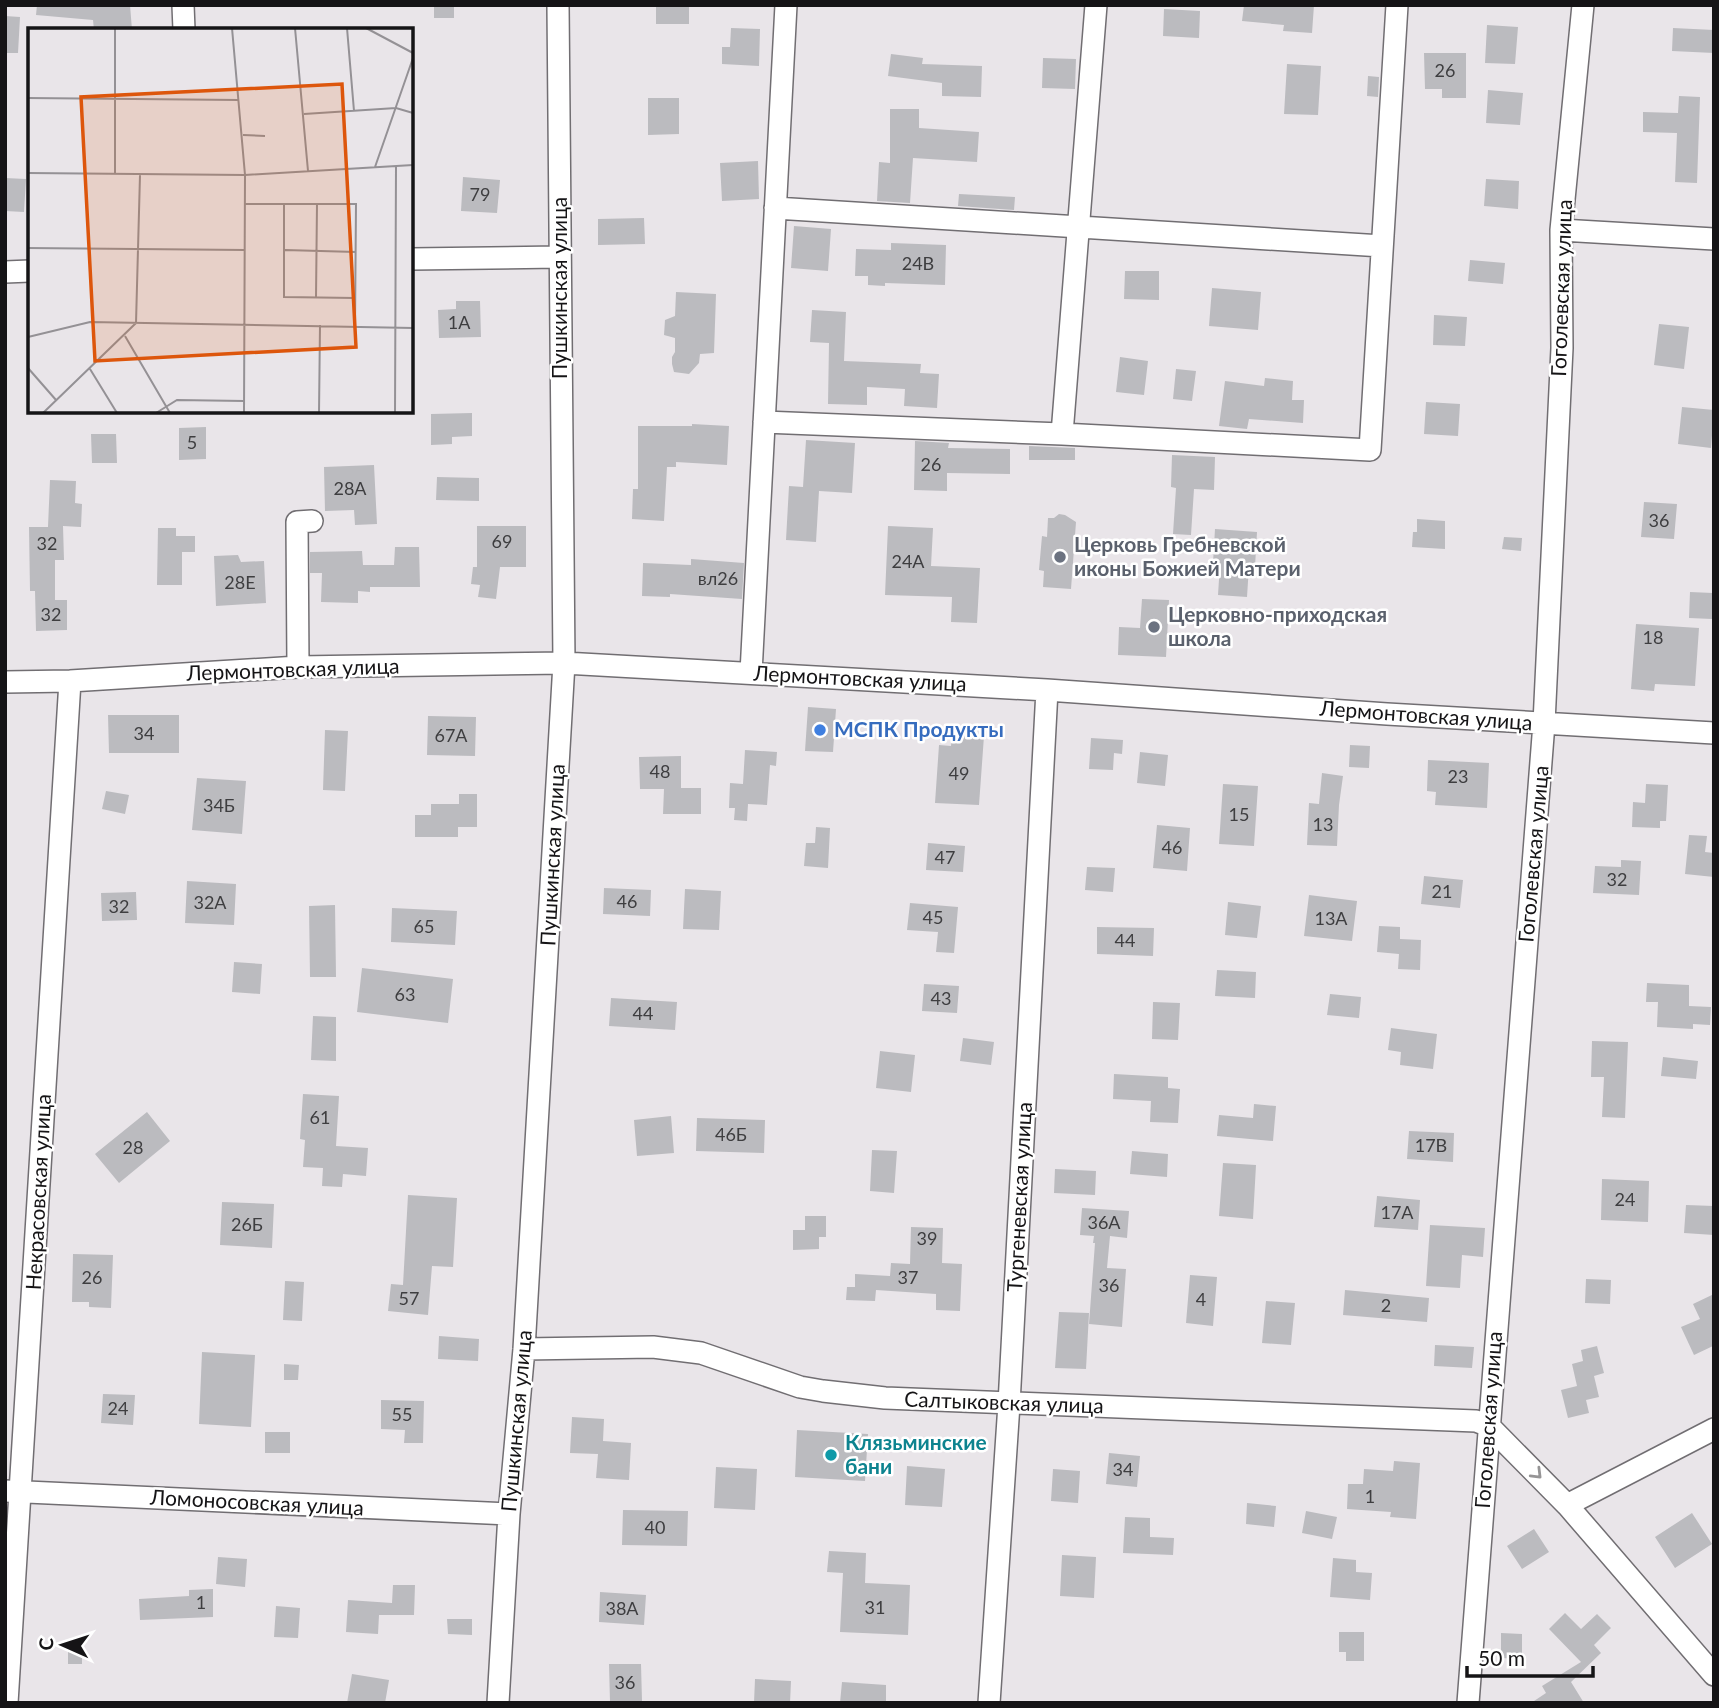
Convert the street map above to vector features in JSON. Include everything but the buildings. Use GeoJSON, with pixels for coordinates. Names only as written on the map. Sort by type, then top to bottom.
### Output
{"type":"FeatureCollection","features":[{"type":"Feature","properties":{"kind":"street"},"geometry":{"type":"LineString","coordinates":[[183,5],[184,28]]}},
{"type":"Feature","properties":{"kind":"street","name":"Пушкинская улица"},"geometry":{"type":"LineString","coordinates":[[498,1703],[509,1514],[524,1349],[564,663],[558,5]]}},
{"type":"Feature","properties":{"kind":"street"},"geometry":{"type":"LineString","coordinates":[[751,673],[786,5]]}},
{"type":"Feature","properties":{"kind":"street"},"geometry":{"type":"LineString","coordinates":[[1062,434],[1096,5]]}},
{"type":"Feature","properties":{"kind":"street"},"geometry":{"type":"LineString","coordinates":[[764,422],[1370,450],[1397,5]]}},
{"type":"Feature","properties":{"kind":"street","name":"Гоголевская улица"},"geometry":{"type":"LineString","coordinates":[[1468,1703],[1544,723],[1562,348],[1561,230],[1583,5]]}},
{"type":"Feature","properties":{"kind":"street"},"geometry":{"type":"LineString","coordinates":[[775,208],[1382,246]]}},
{"type":"Feature","properties":{"kind":"street"},"geometry":{"type":"LineString","coordinates":[[1561,230],[1714,239]]}},
{"type":"Feature","properties":{"kind":"street"},"geometry":{"type":"LineString","coordinates":[[413,259],[559,257]]}},
{"type":"Feature","properties":{"kind":"street"},"geometry":{"type":"LineString","coordinates":[[5,272],[28,271]]}},
{"type":"Feature","properties":{"kind":"street"},"geometry":{"type":"LineString","coordinates":[[298,667],[297,522],[312,521]]}},
{"type":"Feature","properties":{"kind":"street","name":"Лермонтовская улица"},"geometry":{"type":"LineString","coordinates":[[5,682],[70,681],[298,667],[564,663],[1047,690],[1714,733]]}},
{"type":"Feature","properties":{"kind":"street","name":"Некрасовская улица"},"geometry":{"type":"LineString","coordinates":[[7,1703],[13,1491],[70,681]]}},
{"type":"Feature","properties":{"kind":"street","name":"Тургеневская улица"},"geometry":{"type":"LineString","coordinates":[[989,1703],[1009,1404],[1047,690]]}},
{"type":"Feature","properties":{"kind":"street","name":"Салтыковская улица"},"geometry":{"type":"LineString","coordinates":[[524,1349],[653,1347],[701,1353],[800,1387],[885,1398],[1476,1421],[1489,1426]]}},
{"type":"Feature","properties":{"kind":"street"},"geometry":{"type":"LineString","coordinates":[[1489,1426],[1567,1504],[1714,1675]]}},
{"type":"Feature","properties":{"kind":"street"},"geometry":{"type":"LineString","coordinates":[[1567,1504],[1714,1429]]}},
{"type":"Feature","properties":{"kind":"street","name":"Ломоносовская улица"},"geometry":{"type":"LineString","coordinates":[[13,1491],[509,1514]]}},
{"type":"Feature","properties":{"kind":"place","name":"Церковь Гребневской иконы Божией Матери"},"geometry":{"type":"Point","coordinates":[1060,557]}},
{"type":"Feature","properties":{"kind":"place","name":"Церковно-приходская школа"},"geometry":{"type":"Point","coordinates":[1154,627]}},
{"type":"Feature","properties":{"kind":"place","name":"МСПК Продукты"},"geometry":{"type":"Point","coordinates":[820,730]}},
{"type":"Feature","properties":{"kind":"place","name":"Клязьминские бани"},"geometry":{"type":"Point","coordinates":[831,1455]}}]}
